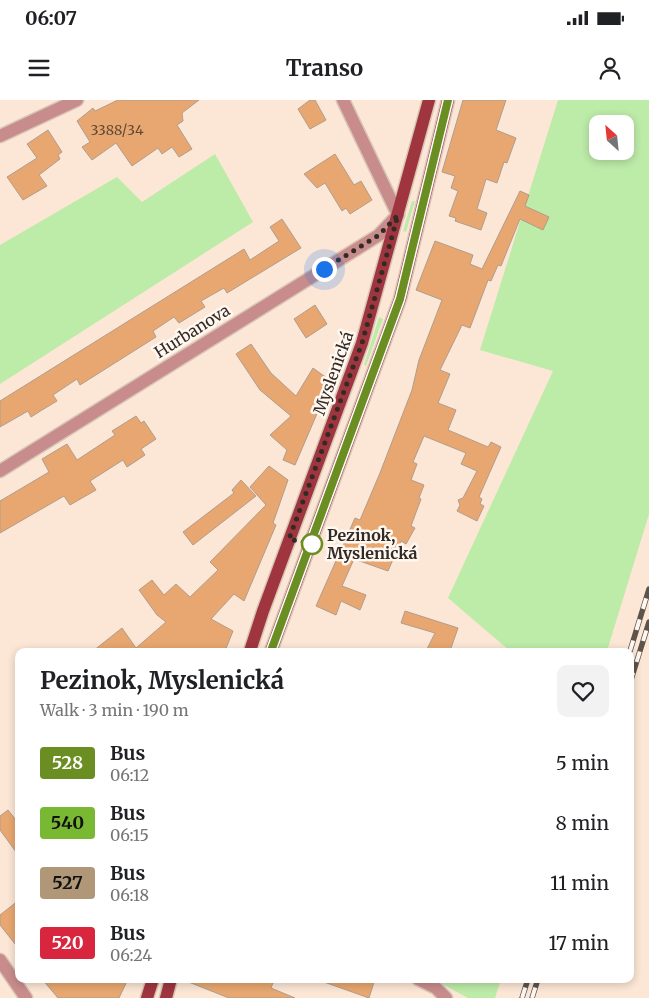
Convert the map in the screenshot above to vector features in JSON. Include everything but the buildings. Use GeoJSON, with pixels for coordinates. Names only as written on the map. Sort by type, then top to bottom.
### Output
{"type":"FeatureCollection","features":[{"type":"Feature","properties":{"kind":"main road","name":"Myslenická"},"geometry":{"type":"LineString","coordinates":[[251,648],[362,343],[429,100]]}},
{"type":"Feature","properties":{"kind":"main road"},"geometry":{"type":"LineString","coordinates":[[272,648],[400,299],[448,100]]}},
{"type":"Feature","properties":{"kind":"main road"},"geometry":{"type":"LineString","coordinates":[[147,998],[152,983]]}},
{"type":"Feature","properties":{"kind":"main road"},"geometry":{"type":"LineString","coordinates":[[166,998],[170,983]]}},
{"type":"Feature","properties":{"kind":"street"},"geometry":{"type":"LineString","coordinates":[[0,136],[76,100]]}},
{"type":"Feature","properties":{"kind":"street"},"geometry":{"type":"LineString","coordinates":[[343,100],[398,215]]}},
{"type":"Feature","properties":{"kind":"street","name":"Hurbanova"},"geometry":{"type":"LineString","coordinates":[[0,471],[379,235],[398,215]]}},
{"type":"Feature","properties":{"kind":"street"},"geometry":{"type":"LineString","coordinates":[[0,960],[15,982]]}},
{"type":"Feature","properties":{"kind":"street"},"geometry":{"type":"LineString","coordinates":[[16,983],[26,998]]}},
{"type":"Feature","properties":{"kind":"street"},"geometry":{"type":"LineString","coordinates":[[426,983],[436,988],[446,998]]}},
{"type":"Feature","properties":{"kind":"green space"},"geometry":{"type":"Polygon","coordinates":[[[558,100],[649,100],[649,514],[608,648],[506,648],[448,598],[553,371],[480,350],[558,100]]]}},
{"type":"Feature","properties":{"kind":"green space"},"geometry":{"type":"Polygon","coordinates":[[[215,154],[253,222],[0,384],[0,245],[117,177],[142,202],[215,154]]]}},
{"type":"Feature","properties":{"kind":"green space"},"geometry":{"type":"Polygon","coordinates":[[[412,201],[415,201],[406,232],[403,231],[412,201]]]}},
{"type":"Feature","properties":{"kind":"green space"},"geometry":{"type":"Polygon","coordinates":[[[379,317],[383,319],[366,366],[364,365],[379,317]]]}},
{"type":"Feature","properties":{"kind":"green space"},"geometry":{"type":"Polygon","coordinates":[[[440,983],[500,983],[495,998],[468,998],[440,983]]]}},
{"type":"Feature","properties":{"kind":"railway"},"geometry":{"type":"LineString","coordinates":[[631,648],[649,589]]}},
{"type":"Feature","properties":{"kind":"railway"},"geometry":{"type":"LineString","coordinates":[[634,670],[649,622]]}},
{"type":"Feature","properties":{"kind":"railway"},"geometry":{"type":"LineString","coordinates":[[522,998],[527,983]]}},
{"type":"Feature","properties":{"kind":"railway"},"geometry":{"type":"LineString","coordinates":[[532,998],[537,983]]}},
{"type":"Feature","properties":{"kind":"bus line","name":"528"},"geometry":{"type":"LineString","coordinates":[[272,648],[322,517],[400,299],[448,100]]}},
{"type":"Feature","properties":{"kind":"place","name":"Pezinok, Myslenická"},"geometry":{"type":"Point","coordinates":[312,544]}},
{"type":"Feature","properties":{"kind":"route"},"geometry":{"type":"LineString","coordinates":[[312,544],[289,539],[362,343],[398,215],[379,235],[324,269]]}}]}
